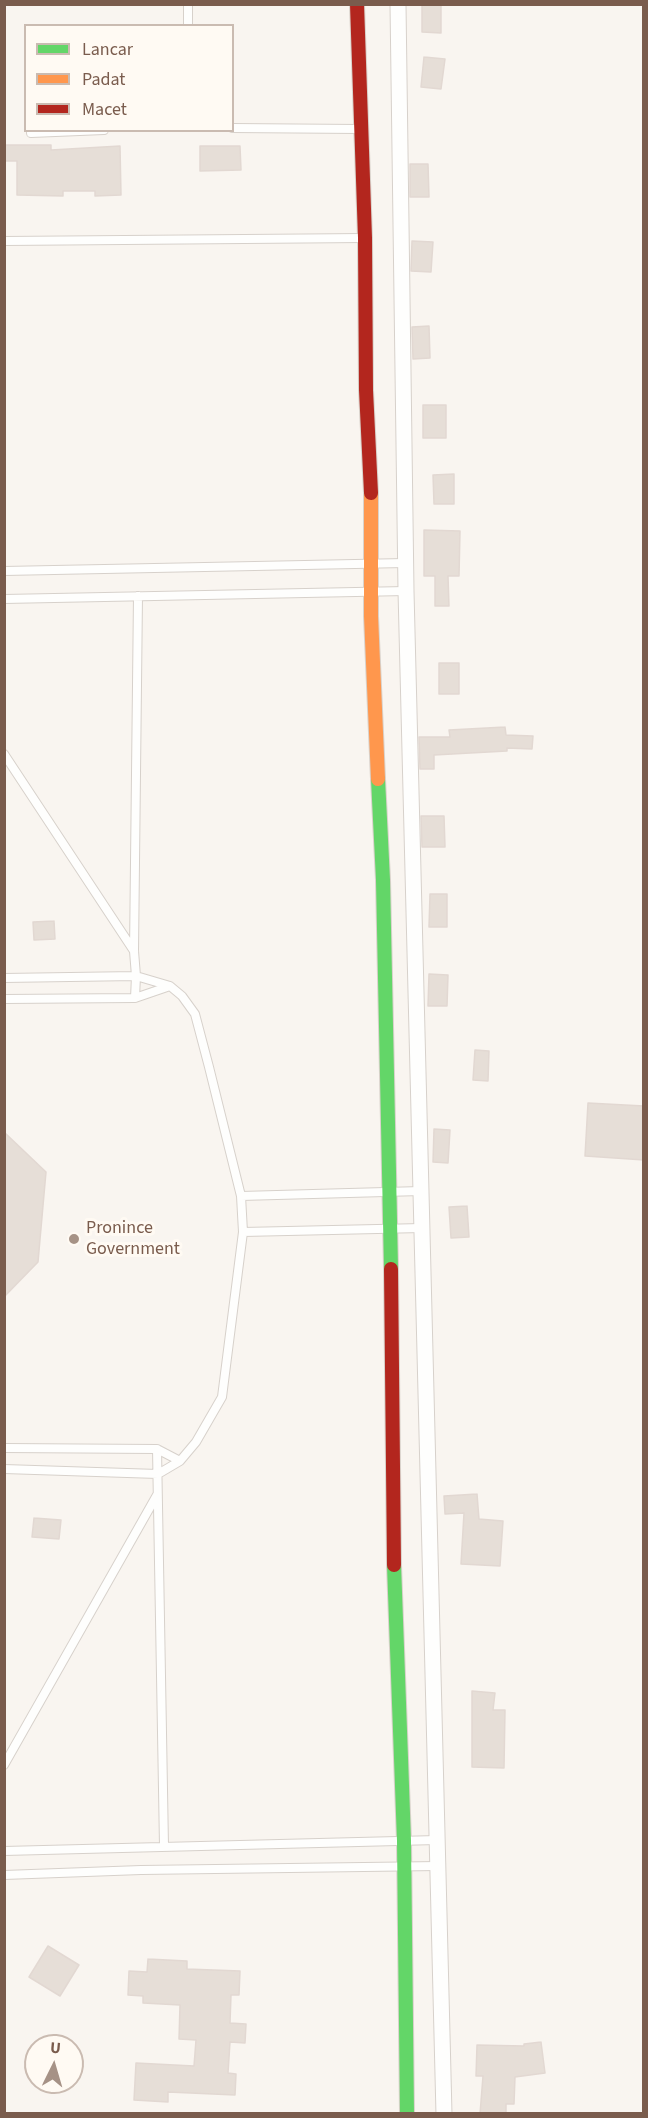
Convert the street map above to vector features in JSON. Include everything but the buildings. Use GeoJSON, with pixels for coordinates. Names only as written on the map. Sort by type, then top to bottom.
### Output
{"type":"FeatureCollection","features":[{"type":"Feature","properties":{"kind":"street"},"geometry":{"type":"LineString","coordinates":[[357,4],[365,238],[366,390],[371,472],[371,592],[382,880],[390,1229],[393,1546],[404,1841],[407,2114]]}},
{"type":"Feature","properties":{"kind":"street"},"geometry":{"type":"LineString","coordinates":[[398,4],[405,563],[444,2114]]}},
{"type":"Feature","properties":{"kind":"lane"},"geometry":{"type":"LineString","coordinates":[[188,4],[189,24]]}},
{"type":"Feature","properties":{"kind":"lane"},"geometry":{"type":"LineString","coordinates":[[234,128],[360,129]]}},
{"type":"Feature","properties":{"kind":"lane"},"geometry":{"type":"LineString","coordinates":[[31,133],[55,132]]}},
{"type":"Feature","properties":{"kind":"lane"},"geometry":{"type":"LineString","coordinates":[[4,242],[365,238]]}},
{"type":"Feature","properties":{"kind":"lane"},"geometry":{"type":"LineString","coordinates":[[4,571],[405,563]]}},
{"type":"Feature","properties":{"kind":"lane"},"geometry":{"type":"LineString","coordinates":[[4,599],[406,591]]}},
{"type":"Feature","properties":{"kind":"lane"},"geometry":{"type":"LineString","coordinates":[[135,998],[138,596]]}},
{"type":"Feature","properties":{"kind":"lane"},"geometry":{"type":"LineString","coordinates":[[4,754],[134,951]]}},
{"type":"Feature","properties":{"kind":"lane"},"geometry":{"type":"LineString","coordinates":[[4,978],[136,976],[170,986],[182,996],[195,1014],[241,1196],[243,1232],[222,1397],[196,1442],[180,1461],[158,1474],[4,1469]]}},
{"type":"Feature","properties":{"kind":"lane"},"geometry":{"type":"LineString","coordinates":[[4,999],[135,998],[170,986]]}},
{"type":"Feature","properties":{"kind":"lane"},"geometry":{"type":"LineString","coordinates":[[241,1196],[421,1191]]}},
{"type":"Feature","properties":{"kind":"lane"},"geometry":{"type":"LineString","coordinates":[[243,1232],[422,1228]]}},
{"type":"Feature","properties":{"kind":"lane"},"geometry":{"type":"LineString","coordinates":[[4,1448],[157,1449],[180,1461]]}},
{"type":"Feature","properties":{"kind":"lane"},"geometry":{"type":"LineString","coordinates":[[157,1449],[164,1846]]}},
{"type":"Feature","properties":{"kind":"lane"},"geometry":{"type":"LineString","coordinates":[[4,1765],[158,1493]]}},
{"type":"Feature","properties":{"kind":"lane"},"geometry":{"type":"LineString","coordinates":[[4,1851],[437,1840]]}},
{"type":"Feature","properties":{"kind":"lane"},"geometry":{"type":"LineString","coordinates":[[4,1875],[141,1870],[438,1866]]}},
{"type":"Feature","properties":{"kind":"traffic: fast"},"geometry":{"type":"LineString","coordinates":[[378,779],[383,880],[391,1269]]}},
{"type":"Feature","properties":{"kind":"traffic: fast"},"geometry":{"type":"LineString","coordinates":[[394,1565],[404,1841],[407,2114]]}},
{"type":"Feature","properties":{"kind":"traffic: slow"},"geometry":{"type":"LineString","coordinates":[[371,493],[371,616],[378,779]]}},
{"type":"Feature","properties":{"kind":"traffic: jam"},"geometry":{"type":"LineString","coordinates":[[357,4],[365,238],[366,390],[371,493]]}},
{"type":"Feature","properties":{"kind":"traffic: jam"},"geometry":{"type":"LineString","coordinates":[[391,1269],[394,1565]]}},
{"type":"Feature","properties":{"kind":"place","name":"Pronince Government"},"geometry":{"type":"Point","coordinates":[74,1239]}}]}
